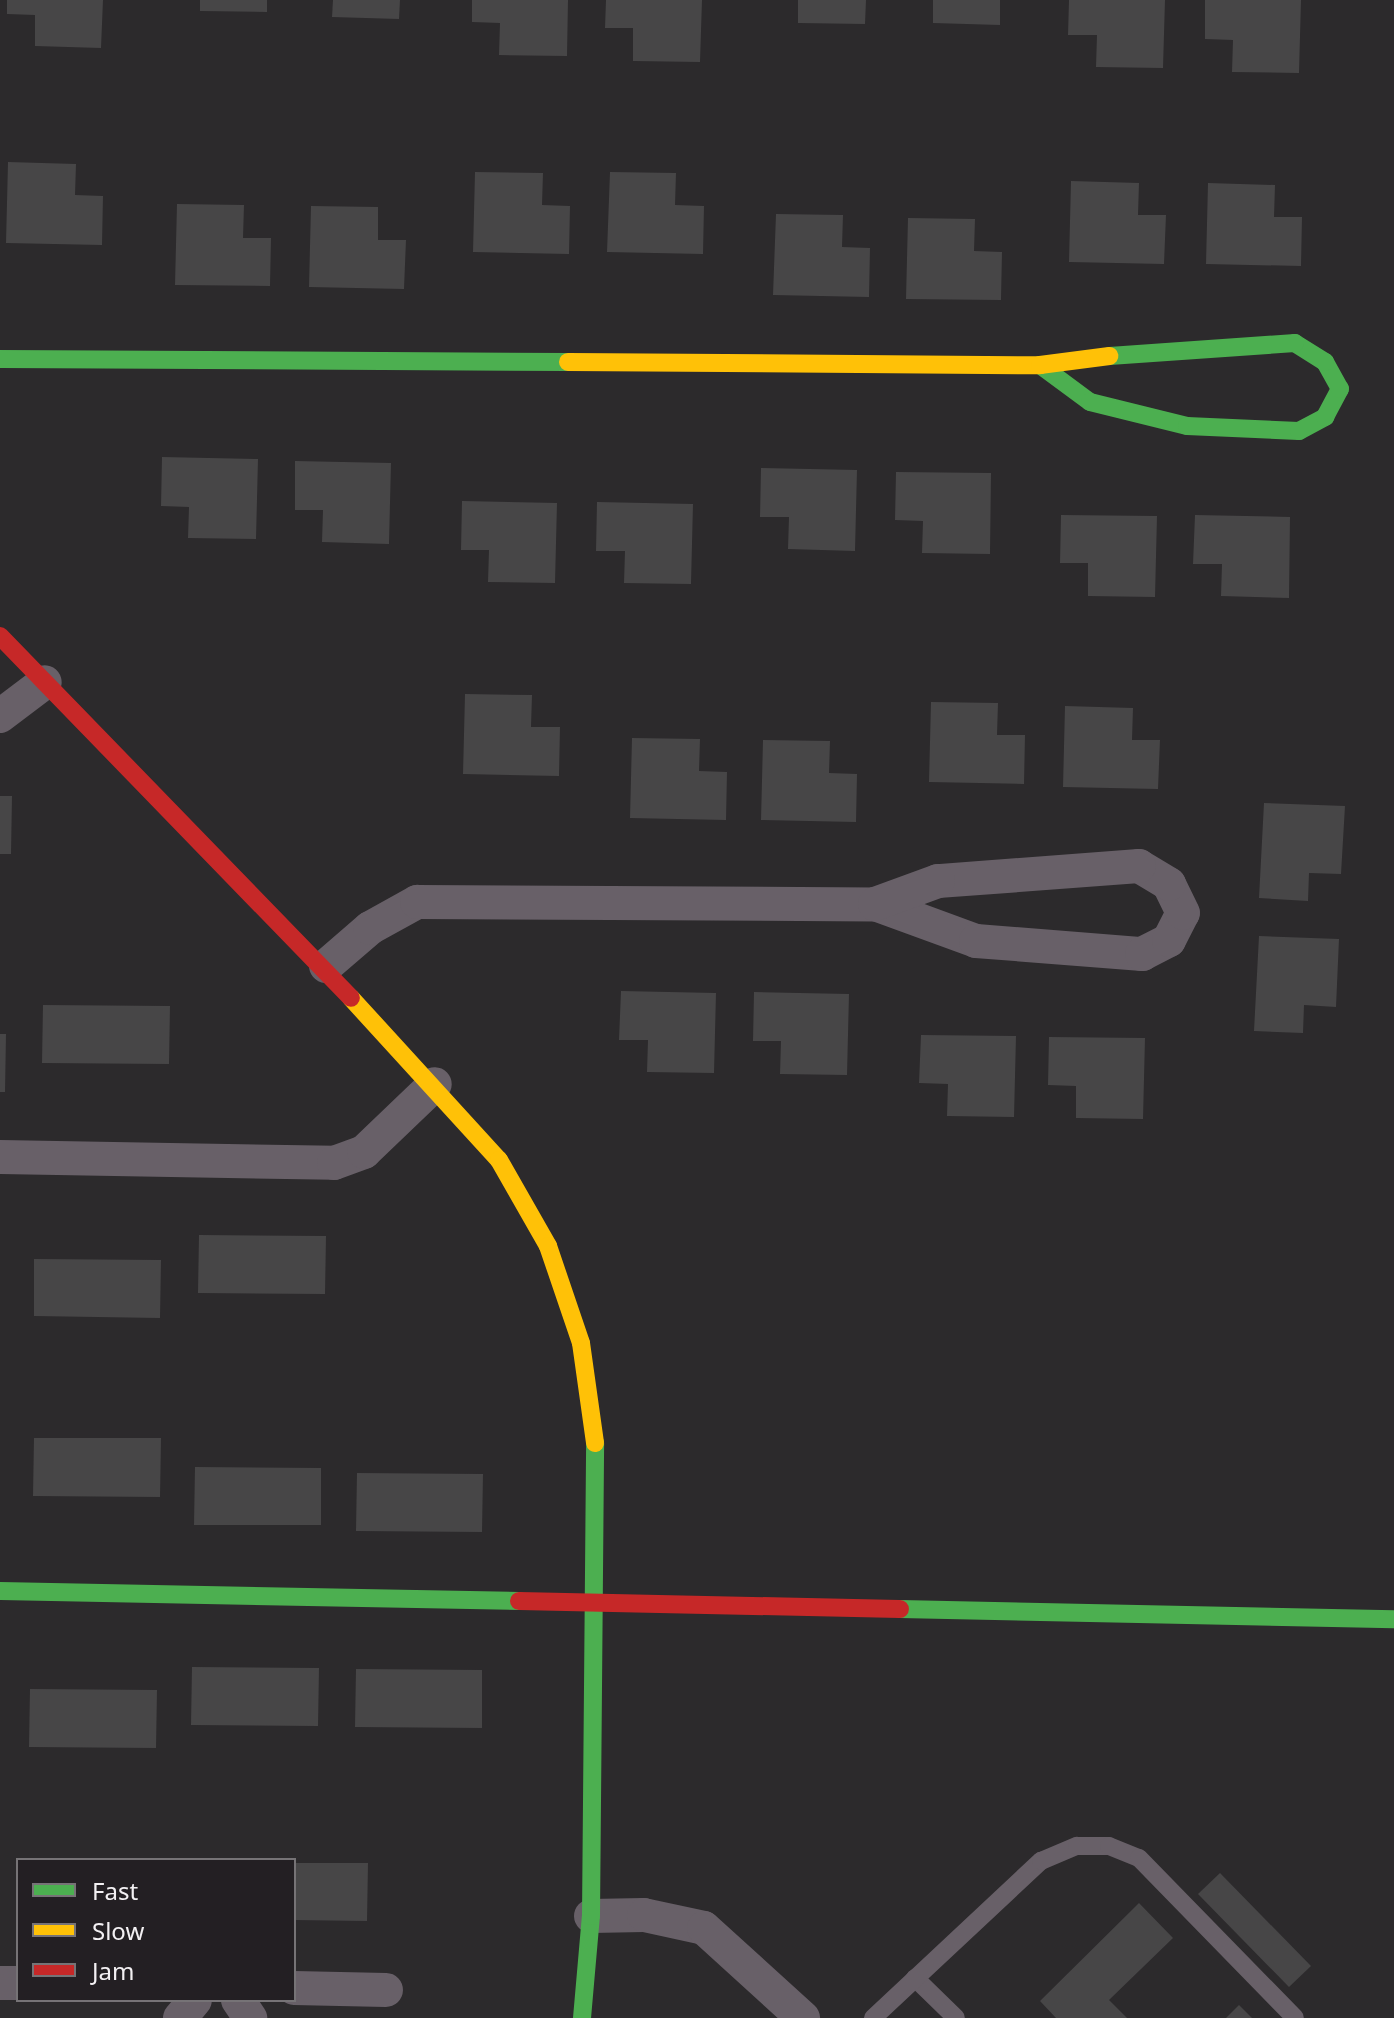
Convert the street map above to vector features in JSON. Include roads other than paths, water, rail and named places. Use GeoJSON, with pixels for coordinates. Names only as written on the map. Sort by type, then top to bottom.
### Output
{"type":"FeatureCollection","features":[{"type":"Feature","properties":{"kind":"street"},"geometry":{"type":"LineString","coordinates":[[0,359],[1040,365],[1182,347],[1295,343],[1325,362],[1340,389],[1325,417],[1299,431],[1187,426],[1132,418],[1090,402],[1040,365]]}},
{"type":"Feature","properties":{"kind":"street"},"geometry":{"type":"LineString","coordinates":[[0,636],[326,966],[435,1084],[499,1160],[548,1246],[581,1343],[597,1460],[591,1916],[582,2018]]}},
{"type":"Feature","properties":{"kind":"street"},"geometry":{"type":"LineString","coordinates":[[0,716],[45,682]]}},
{"type":"Feature","properties":{"kind":"street"},"geometry":{"type":"LineString","coordinates":[[326,966],[370,928],[417,902],[875,904],[976,941],[1142,954],[1169,940],[1183,913],[1169,884],[1139,866],[938,881],[875,904]]}},
{"type":"Feature","properties":{"kind":"street"},"geometry":{"type":"LineString","coordinates":[[0,1157],[334,1163],[364,1152],[435,1084]]}},
{"type":"Feature","properties":{"kind":"street"},"geometry":{"type":"LineString","coordinates":[[0,1591],[1394,1619]]}},
{"type":"Feature","properties":{"kind":"street"},"geometry":{"type":"LineString","coordinates":[[591,1916],[644,1915],[704,1928],[803,2018]]}},
{"type":"Feature","properties":{"kind":"street"},"geometry":{"type":"LineString","coordinates":[[296,1988],[386,1990]]}},
{"type":"Feature","properties":{"kind":"street"},"geometry":{"type":"LineString","coordinates":[[180,2018],[193,2002]]}},
{"type":"Feature","properties":{"kind":"lane"},"geometry":{"type":"LineString","coordinates":[[873,2018],[1041,1861],[1077,1846],[1109,1846],[1139,1858],[1295,2018]]}},
{"type":"Feature","properties":{"kind":"lane"},"geometry":{"type":"LineString","coordinates":[[915,1978],[956,2018]]}}]}
